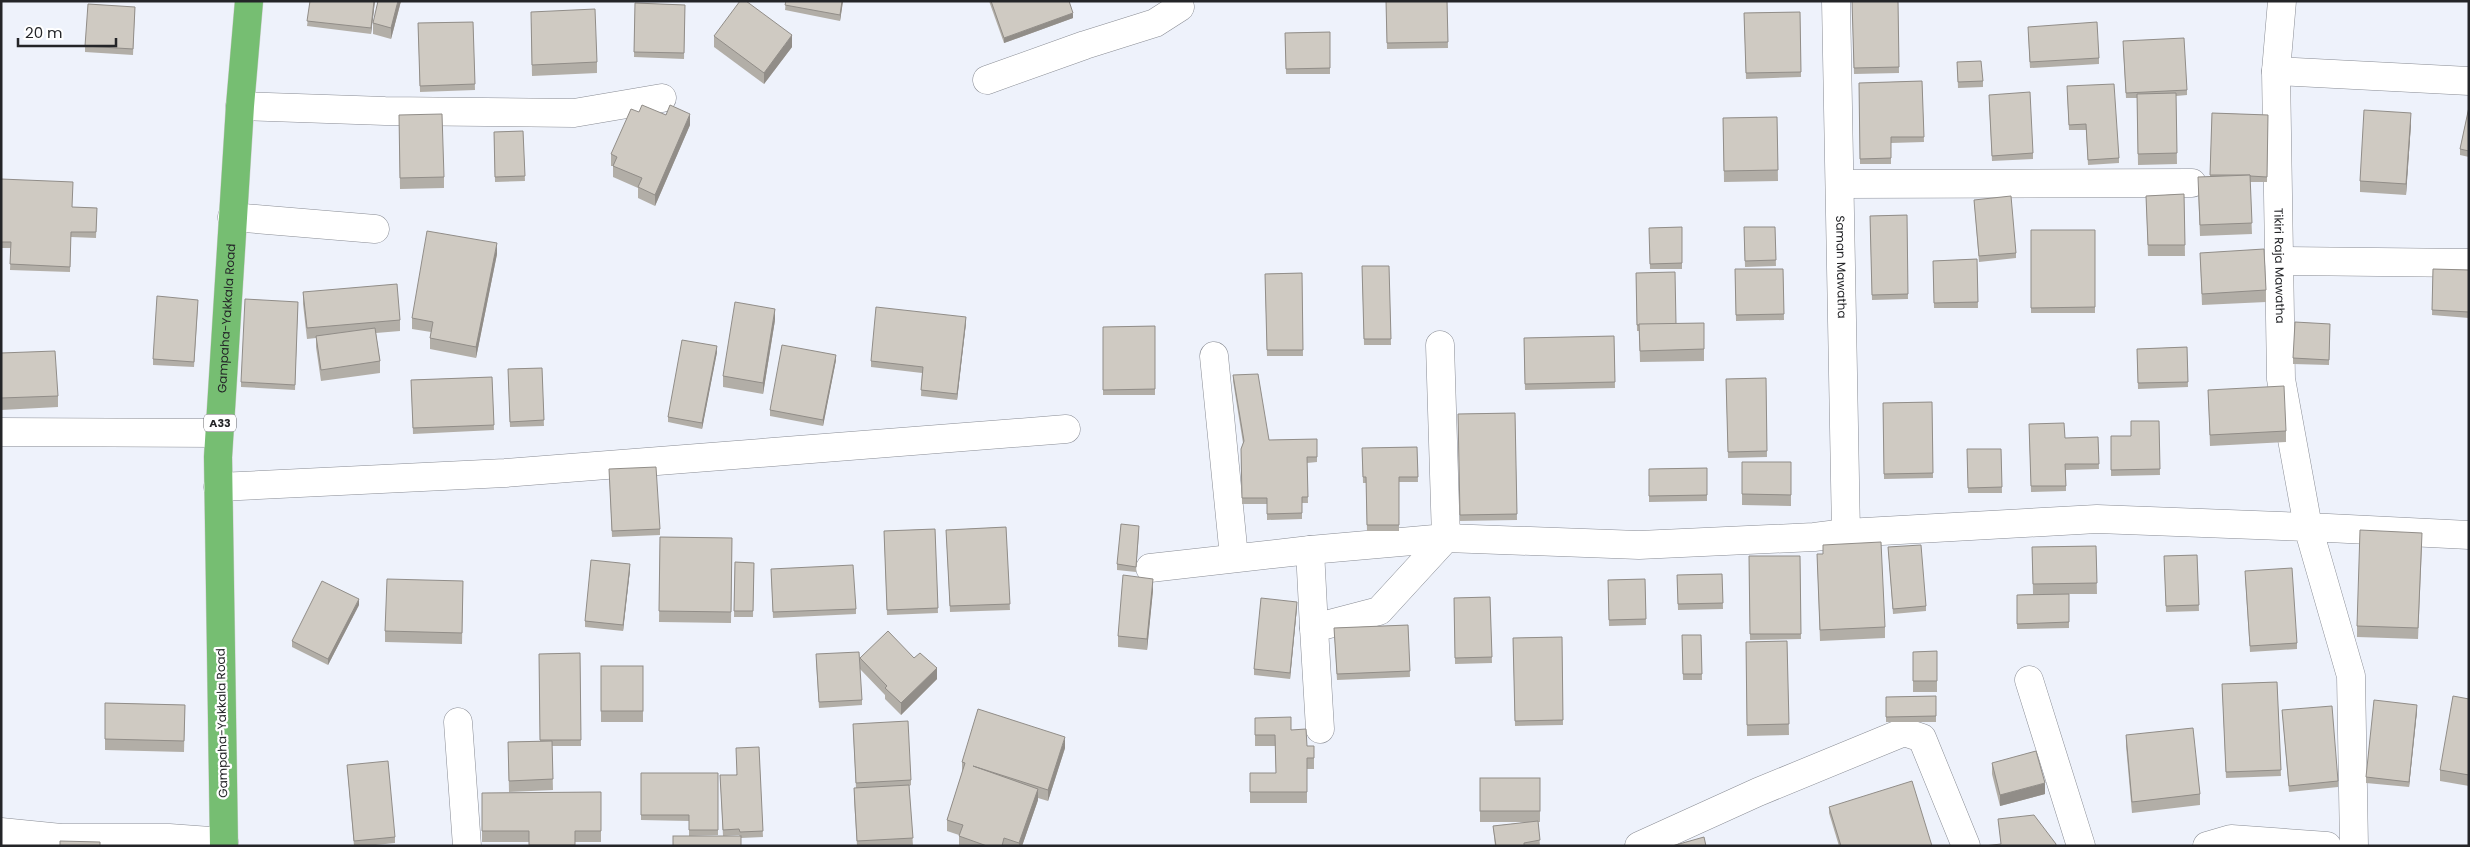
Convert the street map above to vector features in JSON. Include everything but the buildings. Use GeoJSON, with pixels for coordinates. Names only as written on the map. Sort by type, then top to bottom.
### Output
{"type":"FeatureCollection","features":[{"type":"Feature","properties":{"kind":"highway","name":"Gampaha-Yakkala Road"},"geometry":{"type":"LineString","coordinates":[[224,844],[218,487],[219,433],[232,217],[249,1]]}},
{"type":"Feature","properties":{"kind":"street"},"geometry":{"type":"LineString","coordinates":[[987,80],[1085,45],[1155,23],[1180,7],[1178,1]]}},
{"type":"Feature","properties":{"kind":"street","name":"Saman Mawatha"},"geometry":{"type":"LineString","coordinates":[[1836,1],[1846,533]]}},
{"type":"Feature","properties":{"kind":"street","name":"Tikiri Raja Mawatha"},"geometry":{"type":"LineString","coordinates":[[2282,1],[2276,71],[2278,261],[2282,379],[2308,527],[2351,676],[2354,846]]}},
{"type":"Feature","properties":{"kind":"street"},"geometry":{"type":"LineString","coordinates":[[2276,71],[2469,81]]}},
{"type":"Feature","properties":{"kind":"street"},"geometry":{"type":"LineString","coordinates":[[240,106],[385,111],[574,113],[662,98]]}},
{"type":"Feature","properties":{"kind":"street"},"geometry":{"type":"LineString","coordinates":[[1840,184],[2192,183]]}},
{"type":"Feature","properties":{"kind":"street"},"geometry":{"type":"LineString","coordinates":[[232,217],[376,229]]}},
{"type":"Feature","properties":{"kind":"street"},"geometry":{"type":"LineString","coordinates":[[2278,261],[2469,263]]}},
{"type":"Feature","properties":{"kind":"street"},"geometry":{"type":"LineString","coordinates":[[1314,628],[1379,611],[1446,538],[1440,345]]}},
{"type":"Feature","properties":{"kind":"street"},"geometry":{"type":"LineString","coordinates":[[1214,356],[1234,558]]}},
{"type":"Feature","properties":{"kind":"street"},"geometry":{"type":"LineString","coordinates":[[218,487],[505,473],[1066,429]]}},
{"type":"Feature","properties":{"kind":"street"},"geometry":{"type":"LineString","coordinates":[[1,432],[219,433]]}},
{"type":"Feature","properties":{"kind":"street"},"geometry":{"type":"LineString","coordinates":[[1150,568],[1310,550],[1446,538],[1639,545],[1814,537],[1846,533],[2098,519],[2469,535]]}},
{"type":"Feature","properties":{"kind":"street"},"geometry":{"type":"LineString","coordinates":[[1310,550],[1320,729]]}},
{"type":"Feature","properties":{"kind":"street"},"geometry":{"type":"LineString","coordinates":[[2029,680],[2081,846]]}},
{"type":"Feature","properties":{"kind":"street"},"geometry":{"type":"LineString","coordinates":[[458,722],[467,846]]}},
{"type":"Feature","properties":{"kind":"street"},"geometry":{"type":"LineString","coordinates":[[1639,846],[1758,792],[1904,732],[1922,738],[1966,846]]}},
{"type":"Feature","properties":{"kind":"street"},"geometry":{"type":"LineString","coordinates":[[1,832],[61,838],[169,838],[224,844]]}},
{"type":"Feature","properties":{"kind":"street"},"geometry":{"type":"LineString","coordinates":[[2207,846],[2231,839],[2327,846]]}}]}
